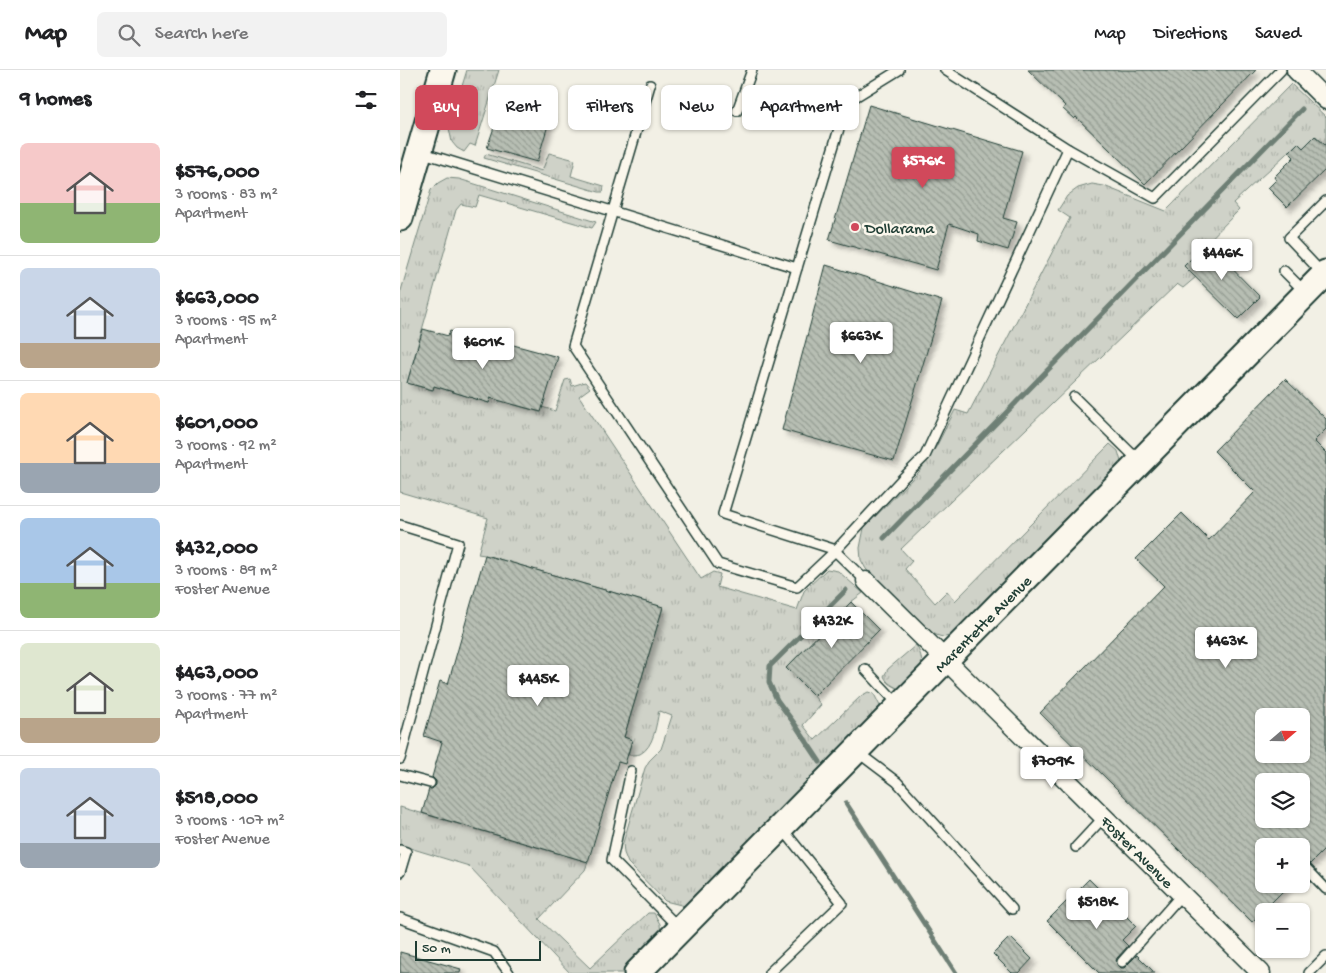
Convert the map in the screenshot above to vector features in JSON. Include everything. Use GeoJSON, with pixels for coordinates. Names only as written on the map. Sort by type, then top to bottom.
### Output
{"type":"FeatureCollection","features":[{"type":"Feature","properties":{"kind":"street"},"geometry":{"type":"LineString","coordinates":[[400,218],[443,70]]}},
{"type":"Feature","properties":{"kind":"street"},"geometry":{"type":"LineString","coordinates":[[1296,70],[1326,100]]}},
{"type":"Feature","properties":{"kind":"street","name":"Marentette Avenue"},"geometry":{"type":"LineString","coordinates":[[637,973],[1325,274]]}},
{"type":"Feature","properties":{"kind":"street","name":"Foster Avenue"},"geometry":{"type":"LineString","coordinates":[[866,581],[1262,973]]}},
{"type":"Feature","properties":{"kind":"lane"},"geometry":{"type":"LineString","coordinates":[[737,111],[752,70]]}},
{"type":"Feature","properties":{"kind":"lane"},"geometry":{"type":"LineString","coordinates":[[866,581],[833,548],[724,514],[847,102],[899,70]]}},
{"type":"Feature","properties":{"kind":"lane"},"geometry":{"type":"LineString","coordinates":[[944,70],[1068,149],[1155,198],[1281,70]]}},
{"type":"Feature","properties":{"kind":"lane"},"geometry":{"type":"LineString","coordinates":[[636,130],[573,346],[718,564],[796,587],[835,551],[926,456],[1068,149]]}},
{"type":"Feature","properties":{"kind":"lane"},"geometry":{"type":"LineString","coordinates":[[419,152],[797,268]]}},
{"type":"Feature","properties":{"kind":"lane"},"geometry":{"type":"LineString","coordinates":[[1325,274],[1289,238],[1326,201]]}},
{"type":"Feature","properties":{"kind":"lane"},"geometry":{"type":"LineString","coordinates":[[1284,271],[1306,293]]}},
{"type":"Feature","properties":{"kind":"lane"},"geometry":{"type":"LineString","coordinates":[[1074,396],[1140,462]]}},
{"type":"Feature","properties":{"kind":"lane"},"geometry":{"type":"LineString","coordinates":[[400,525],[458,543],[400,759]]}},
{"type":"Feature","properties":{"kind":"lane"},"geometry":{"type":"LineString","coordinates":[[865,669],[900,706]]}},
{"type":"Feature","properties":{"kind":"lane"},"geometry":{"type":"LineString","coordinates":[[856,751],[897,782],[1012,910]]}},
{"type":"Feature","properties":{"kind":"lane"},"geometry":{"type":"LineString","coordinates":[[631,771],[612,860],[680,929]]}},
{"type":"Feature","properties":{"kind":"lane"},"geometry":{"type":"LineString","coordinates":[[400,775],[430,783]]}},
{"type":"Feature","properties":{"kind":"lane"},"geometry":{"type":"LineString","coordinates":[[1076,847],[1104,816]]}},
{"type":"Feature","properties":{"kind":"lane"},"geometry":{"type":"LineString","coordinates":[[769,973],[842,903],[781,827]]}},
{"type":"Feature","properties":{"kind":"lane"},"geometry":{"type":"LineString","coordinates":[[400,850],[406,852],[400,872]]}},
{"type":"Feature","properties":{"kind":"lane"},"geometry":{"type":"LineString","coordinates":[[1310,872],[1326,889]]}},
{"type":"Feature","properties":{"kind":"lane"},"geometry":{"type":"LineString","coordinates":[[1122,962],[1182,894]]}},
{"type":"Feature","properties":{"kind":"lane"},"geometry":{"type":"LineString","coordinates":[[400,918],[494,952],[508,972]]}},
{"type":"Feature","properties":{"kind":"lane"},"geometry":{"type":"LineString","coordinates":[[1309,973],[1326,956]]}},
{"type":"Feature","properties":{"kind":"green space"},"geometry":{"type":"Polygon","coordinates":[[[467,70],[499,70],[494,85],[488,85],[488,105],[475,146],[470,144],[464,152],[452,142],[449,130],[478,130],[478,85],[462,85],[467,70]]]}},
{"type":"Feature","properties":{"kind":"green space"},"geometry":{"type":"Polygon","coordinates":[[[1291,84],[1326,117],[1326,146],[1316,136],[1303,148],[1298,143],[1233,203],[1239,210],[1184,266],[1196,277],[1183,288],[1177,284],[901,549],[912,561],[905,569],[935,603],[947,591],[955,601],[1110,444],[1118,451],[1122,465],[958,633],[942,637],[928,630],[866,569],[861,560],[860,548],[864,528],[919,472],[936,447],[955,410],[968,414],[1070,218],[1058,210],[1067,196],[1078,188],[1092,184],[1104,186],[1166,211],[1291,84]]]}},
{"type":"Feature","properties":{"kind":"green space"},"geometry":{"type":"Polygon","coordinates":[[[549,153],[575,160],[571,176],[604,186],[603,192],[484,158],[486,154],[542,171],[549,153]]]}},
{"type":"Feature","properties":{"kind":"green space"},"geometry":{"type":"Polygon","coordinates":[[[447,178],[459,179],[596,222],[592,228],[479,195],[475,207],[461,204],[456,210],[407,383],[432,390],[434,386],[489,403],[490,398],[540,412],[542,407],[555,411],[565,380],[570,379],[572,386],[585,382],[590,388],[579,396],[701,579],[713,572],[720,574],[717,587],[797,610],[804,591],[827,569],[838,571],[863,593],[851,602],[786,668],[821,705],[803,725],[815,740],[861,696],[868,692],[874,694],[882,710],[689,907],[665,901],[628,863],[623,843],[645,768],[661,749],[672,716],[659,711],[654,735],[645,751],[636,755],[628,755],[632,740],[624,737],[663,607],[478,554],[488,518],[400,492],[400,294],[431,190],[447,178]]]}},
{"type":"Feature","properties":{"kind":"green space"},"geometry":{"type":"Polygon","coordinates":[[[916,645],[920,653],[921,665],[916,675],[901,690],[889,683],[884,676],[888,669],[916,645]]]}},
{"type":"Feature","properties":{"kind":"green space"},"geometry":{"type":"Polygon","coordinates":[[[400,807],[588,862],[585,870],[539,919],[590,968],[648,913],[654,913],[660,924],[661,936],[625,973],[570,973],[469,866],[400,845],[400,807]]]}},
{"type":"Feature","properties":{"kind":"building"},"geometry":{"type":"Polygon","coordinates":[[[1028,70],[1256,70],[1145,184],[1076,117],[1074,119],[1063,109],[1065,106],[1028,70]]]}},
{"type":"Feature","properties":{"kind":"building"},"geometry":{"type":"Polygon","coordinates":[[[869,105],[1022,151],[1003,218],[1017,222],[1008,250],[978,241],[979,234],[949,224],[936,270],[829,240],[869,105]]]}},
{"type":"Feature","properties":{"kind":"building"},"geometry":{"type":"Polygon","coordinates":[[[493,130],[547,130],[537,162],[487,148],[493,130]]]}},
{"type":"Feature","properties":{"kind":"building"},"geometry":{"type":"Polygon","coordinates":[[[1315,136],[1326,146],[1326,169],[1287,207],[1268,188],[1276,180],[1274,177],[1294,157],[1289,152],[1298,143],[1303,148],[1315,136]]]}},
{"type":"Feature","properties":{"kind":"building"},"geometry":{"type":"Polygon","coordinates":[[[1207,243],[1260,297],[1238,319],[1184,266],[1207,243]]]}},
{"type":"Feature","properties":{"kind":"building"},"geometry":{"type":"Polygon","coordinates":[[[826,265],[942,301],[894,461],[782,430],[826,265]]]}},
{"type":"Feature","properties":{"kind":"building"},"geometry":{"type":"Polygon","coordinates":[[[423,329],[448,336],[450,331],[504,347],[506,343],[558,357],[541,412],[490,398],[489,403],[434,386],[433,390],[407,383],[423,329]]]}},
{"type":"Feature","properties":{"kind":"building"},"geometry":{"type":"Polygon","coordinates":[[[1285,379],[1326,419],[1326,429],[1314,441],[1326,453],[1326,848],[1310,864],[1310,838],[1255,838],[1255,893],[1281,893],[1271,903],[1255,903],[1255,919],[1252,922],[1040,713],[1164,586],[1136,559],[1182,513],[1209,540],[1255,492],[1214,451],[1285,379]]]}},
{"type":"Feature","properties":{"kind":"building"},"geometry":{"type":"Polygon","coordinates":[[[485,555],[663,607],[624,737],[632,740],[625,764],[618,762],[588,862],[422,813],[429,789],[436,785],[436,781],[432,777],[442,742],[424,736],[440,681],[448,684],[485,555]]]}},
{"type":"Feature","properties":{"kind":"building"},"geometry":{"type":"Polygon","coordinates":[[[851,602],[879,630],[814,696],[786,668],[851,602]]]}},
{"type":"Feature","properties":{"kind":"building"},"geometry":{"type":"Polygon","coordinates":[[[1089,879],[1136,926],[1122,940],[1128,946],[1117,958],[1118,966],[1124,968],[1137,955],[1155,973],[1099,973],[1047,921],[1089,879]]]}},
{"type":"Feature","properties":{"kind":"building"},"geometry":{"type":"Polygon","coordinates":[[[1010,937],[1032,959],[1019,973],[1012,973],[993,954],[1010,937]]]}},
{"type":"Feature","properties":{"kind":"building"},"geometry":{"type":"Polygon","coordinates":[[[400,952],[461,969],[460,973],[400,973],[400,952]]]}},
{"type":"Feature","properties":{"kind":"waterway"},"geometry":{"type":"LineString","coordinates":[[884,538],[1302,109]]}},
{"type":"Feature","properties":{"kind":"waterway"},"geometry":{"type":"LineString","coordinates":[[820,762],[777,700],[769,682],[770,666],[846,590]]}},
{"type":"Feature","properties":{"kind":"waterway"},"geometry":{"type":"LineString","coordinates":[[846,803],[956,973]]}},
{"type":"Feature","properties":{"kind":"place","name":"Dollarama"},"geometry":{"type":"Point","coordinates":[855,227]}}]}
